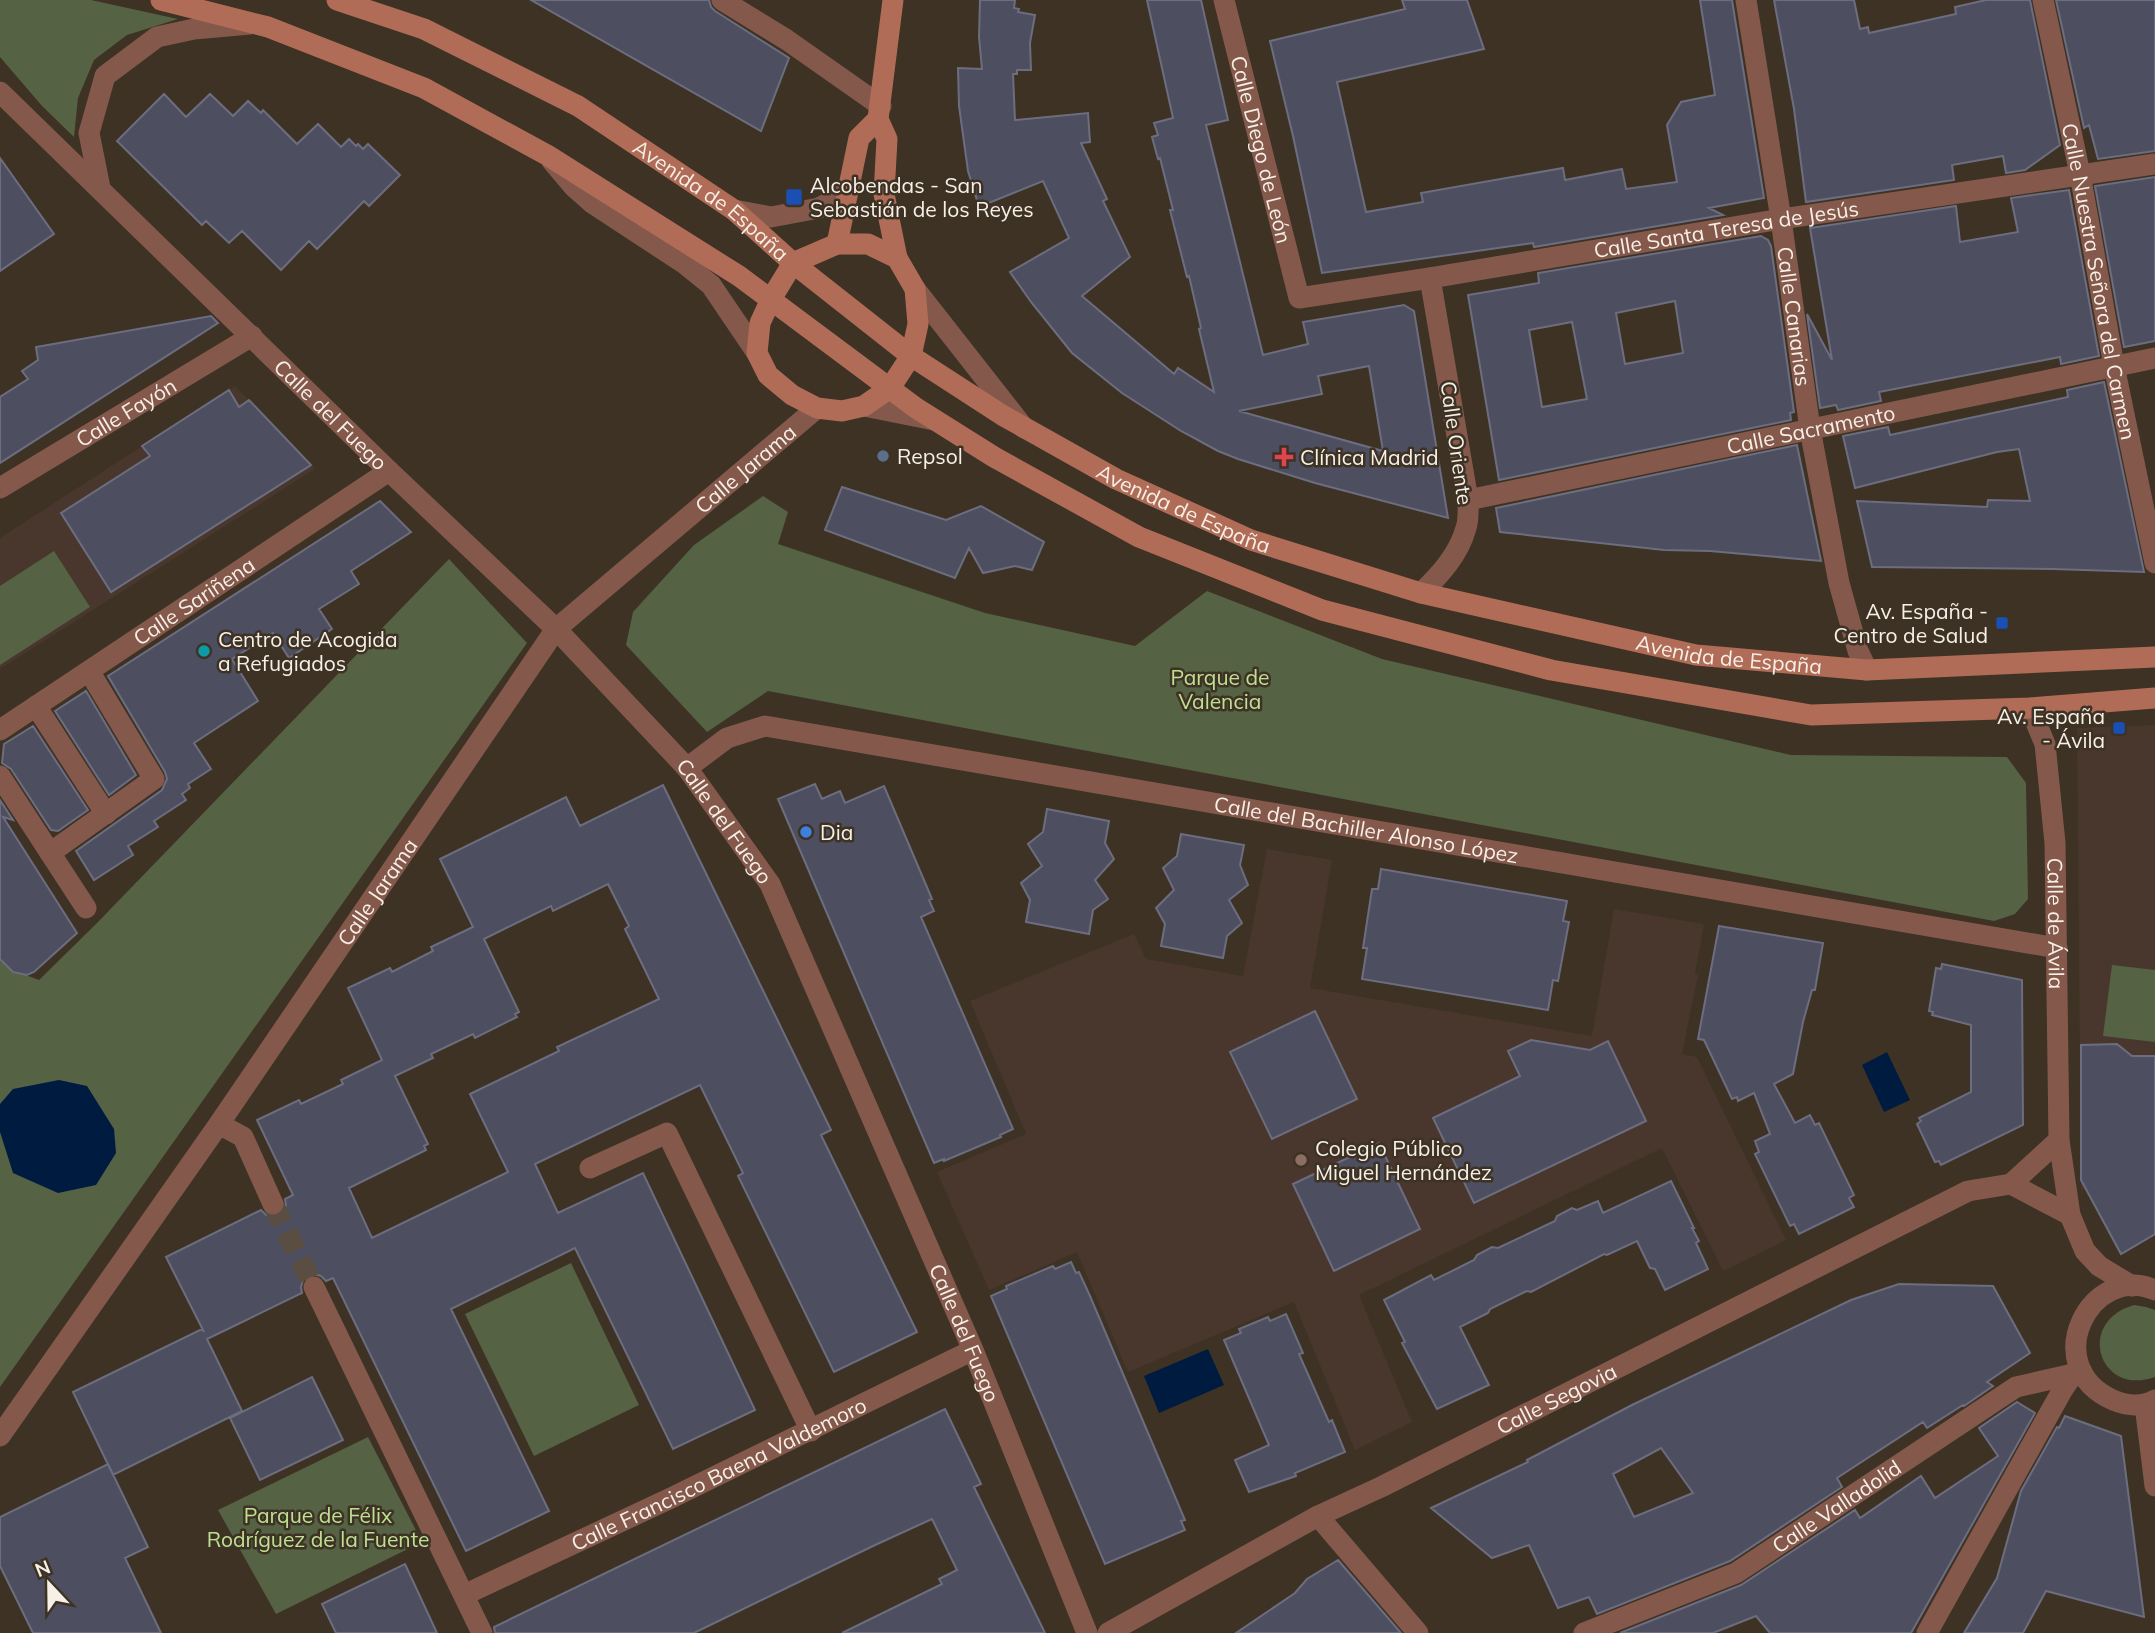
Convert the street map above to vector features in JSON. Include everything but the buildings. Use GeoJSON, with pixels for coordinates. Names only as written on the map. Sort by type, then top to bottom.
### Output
{"type":"FeatureCollection","features":[{"type":"Feature","properties":{"kind":"main road","name":"Avenida de España"},"geometry":{"type":"LineString","coordinates":[[162,0],[268,27],[424,88],[547,155],[740,276],[890,388],[994,457],[1139,537],[1322,610],[1551,670],[1811,715],[2030,708],[2155,698]]}},
{"type":"Feature","properties":{"kind":"main road","name":"Avenida de España"},"geometry":{"type":"LineString","coordinates":[[337,0],[424,30],[578,106],[734,210],[793,263],[911,356],[1002,415],[1116,479],[1251,540],[1421,593],[1696,655],[1867,670],[2155,657]]}},
{"type":"Feature","properties":{"kind":"main road"},"geometry":{"type":"LineString","coordinates":[[893,0],[880,113],[887,139],[884,194],[897,258],[915,289],[918,324],[911,356],[890,388],[864,406],[842,411],[817,408],[792,395],[768,375],[757,353],[760,323],[793,263],[837,244],[868,244],[897,258]]}},
{"type":"Feature","properties":{"kind":"main road"},"geometry":{"type":"LineString","coordinates":[[837,244],[859,138],[880,113]]}},
{"type":"Feature","properties":{"kind":"street"},"geometry":{"type":"LineString","coordinates":[[722,0],[787,40],[880,113]]}},
{"type":"Feature","properties":{"kind":"street","name":"Calle Diego de León"},"geometry":{"type":"LineString","coordinates":[[1224,0],[1299,298]]}},
{"type":"Feature","properties":{"kind":"street","name":"Calle Canarias"},"geometry":{"type":"LineString","coordinates":[[1746,0],[1810,429],[1839,583],[1858,651],[1867,670]]}},
{"type":"Feature","properties":{"kind":"street","name":"Calle Nuestra Señora del Carmen"},"geometry":{"type":"LineString","coordinates":[[2043,0],[2080,174],[2113,366],[2155,563]]}},
{"type":"Feature","properties":{"kind":"street"},"geometry":{"type":"LineString","coordinates":[[100,188],[89,133],[105,76],[157,37],[194,29],[256,24]]}},
{"type":"Feature","properties":{"kind":"street","name":"Calle del Fuego"},"geometry":{"type":"LineString","coordinates":[[0,92],[389,471],[556,629],[687,768],[770,884],[973,1350],[1087,1633]]}},
{"type":"Feature","properties":{"kind":"street","name":"Avenida de España"},"geometry":{"type":"LineString","coordinates":[[547,155],[574,187],[592,203],[685,264],[711,285],[757,353]]}},
{"type":"Feature","properties":{"kind":"street","name":"Calle Santa Teresa de Jesús"},"geometry":{"type":"LineString","coordinates":[[1299,298],[1780,219],[2155,164]]}},
{"type":"Feature","properties":{"kind":"street"},"geometry":{"type":"LineString","coordinates":[[734,210],[780,215],[819,208],[848,191]]}},
{"type":"Feature","properties":{"kind":"street","name":"Calle Oriente"},"geometry":{"type":"LineString","coordinates":[[1421,593],[1437,578],[1454,554],[1467,527],[1468,500],[1430,278]]}},
{"type":"Feature","properties":{"kind":"street"},"geometry":{"type":"LineString","coordinates":[[915,289],[1024,428]]}},
{"type":"Feature","properties":{"kind":"street","name":"Calle Fayón"},"geometry":{"type":"LineString","coordinates":[[0,488],[252,336]]}},
{"type":"Feature","properties":{"kind":"street","name":"Calle Sacramento"},"geometry":{"type":"LineString","coordinates":[[1468,500],[2155,358]]}},
{"type":"Feature","properties":{"kind":"street"},"geometry":{"type":"LineString","coordinates":[[864,406],[935,420]]}},
{"type":"Feature","properties":{"kind":"street","name":"Calle Jarama"},"geometry":{"type":"LineString","coordinates":[[0,1436],[219,1125],[556,629],[817,408]]}},
{"type":"Feature","properties":{"kind":"street","name":"Calle Sariñena"},"geometry":{"type":"LineString","coordinates":[[0,730],[389,471]]}},
{"type":"Feature","properties":{"kind":"street"},"geometry":{"type":"LineString","coordinates":[[50,853],[154,779],[89,671]]}},
{"type":"Feature","properties":{"kind":"street"},"geometry":{"type":"LineString","coordinates":[[36,706],[106,814]]}},
{"type":"Feature","properties":{"kind":"street","name":"Calle de Ávila"},"geometry":{"type":"LineString","coordinates":[[2030,708],[2045,744],[2056,843],[2059,1140],[2070,1215],[2085,1251],[2099,1266],[2132,1286]]}},
{"type":"Feature","properties":{"kind":"street","name":"Calle del Bachiller Alonso López"},"geometry":{"type":"LineString","coordinates":[[687,768],[727,738],[765,726],[2057,948]]}},
{"type":"Feature","properties":{"kind":"street"},"geometry":{"type":"LineString","coordinates":[[0,776],[86,908]]}},
{"type":"Feature","properties":{"kind":"street"},"geometry":{"type":"LineString","coordinates":[[219,1125],[243,1137],[273,1205]]}},
{"type":"Feature","properties":{"kind":"street"},"geometry":{"type":"LineString","coordinates":[[590,1168],[667,1133],[811,1431]]}},
{"type":"Feature","properties":{"kind":"street"},"geometry":{"type":"LineString","coordinates":[[2059,1140],[2011,1184],[2070,1215]]}},
{"type":"Feature","properties":{"kind":"street","name":"Calle Segovia"},"geometry":{"type":"LineString","coordinates":[[1108,1633],[1318,1516],[1381,1488],[1968,1191],[2011,1184]]}},
{"type":"Feature","properties":{"kind":"street"},"geometry":{"type":"LineString","coordinates":[[2155,1290],[2132,1286],[2115,1289],[2098,1298],[2085,1313],[2077,1331],[2076,1350],[2078,1370],[2102,1394],[2117,1402],[2150,1403],[2155,1486]]}},
{"type":"Feature","properties":{"kind":"street"},"geometry":{"type":"LineString","coordinates":[[314,1287],[481,1633]]}},
{"type":"Feature","properties":{"kind":"street","name":"Calle Francisco Baena Valdemoro"},"geometry":{"type":"LineString","coordinates":[[464,1595],[811,1431],[973,1350]]}},
{"type":"Feature","properties":{"kind":"street"},"geometry":{"type":"LineString","coordinates":[[1927,1633],[2078,1370]]}},
{"type":"Feature","properties":{"kind":"street","name":"Calle Valladolid"},"geometry":{"type":"LineString","coordinates":[[1584,1633],[1736,1573],[2016,1387],[2078,1370]]}},
{"type":"Feature","properties":{"kind":"street"},"geometry":{"type":"LineString","coordinates":[[1318,1516],[1418,1633]]}},
{"type":"Feature","properties":{"kind":"shaded area"},"geometry":{"type":"Polygon","coordinates":[[[235,386],[315,469],[0,669],[0,538],[235,386]]]}},
{"type":"Feature","properties":{"kind":"shaded area"},"geometry":{"type":"Polygon","coordinates":[[[2155,725],[2155,1234],[2121,1254],[2086,1189],[2081,1190],[2077,728],[2155,725]]]}},
{"type":"Feature","properties":{"kind":"shaded area","name":"Colegio Público Miguel Hernández"},"geometry":{"type":"Polygon","coordinates":[[[1267,849],[1332,860],[1310,988],[1592,1036],[1614,909],[1704,924],[1695,974],[1698,975],[1682,1054],[1697,1057],[1786,1240],[1723,1271],[1662,1148],[1359,1295],[1412,1422],[1355,1450],[1294,1302],[1128,1372],[1077,1252],[989,1290],[937,1172],[1026,1134],[970,1001],[1134,934],[1146,959],[1243,976],[1267,849]]]}},
{"type":"Feature","properties":{"kind":"green space"},"geometry":{"type":"Polygon","coordinates":[[[0,0],[91,0],[178,19],[127,35],[94,60],[78,98],[74,137],[42,106],[0,57],[0,0]]]}},
{"type":"Feature","properties":{"kind":"green space","name":"Parque de Valencia"},"geometry":{"type":"Polygon","coordinates":[[[763,496],[788,512],[778,544],[985,613],[1135,646],[1207,591],[1382,659],[1791,755],[2007,757],[2026,783],[2028,899],[2015,914],[1994,921],[768,691],[707,732],[626,645],[633,612],[694,545],[763,496]]]}},
{"type":"Feature","properties":{"kind":"green space"},"geometry":{"type":"Polygon","coordinates":[[[54,551],[90,607],[0,665],[0,586],[54,551]]]}},
{"type":"Feature","properties":{"kind":"green space"},"geometry":{"type":"Polygon","coordinates":[[[449,559],[527,643],[0,1387],[0,959],[12,970],[39,980],[449,559]]]}},
{"type":"Feature","properties":{"kind":"green space"},"geometry":{"type":"Polygon","coordinates":[[[2112,965],[2155,970],[2155,1042],[2103,1036],[2112,965]]]}},
{"type":"Feature","properties":{"kind":"green space"},"geometry":{"type":"Polygon","coordinates":[[[571,1263],[639,1405],[534,1456],[465,1314],[571,1263]]]}},
{"type":"Feature","properties":{"kind":"green space"},"geometry":{"type":"Polygon","coordinates":[[[2134,1305],[2155,1310],[2155,1377],[2136,1380],[2120,1377],[2108,1367],[2101,1355],[2100,1341],[2105,1326],[2116,1314],[2134,1305]]]}},
{"type":"Feature","properties":{"kind":"green space","name":"Parque de Félix Rodríguez de la Fuente"},"geometry":{"type":"Polygon","coordinates":[[[368,1437],[422,1542],[276,1614],[218,1510],[368,1437]]]}},
{"type":"Feature","properties":{"kind":"water"},"geometry":{"type":"Polygon","coordinates":[[[1887,1052],[1910,1100],[1884,1112],[1862,1065],[1887,1052]]]}},
{"type":"Feature","properties":{"kind":"water"},"geometry":{"type":"Polygon","coordinates":[[[59,1080],[87,1086],[114,1129],[116,1153],[96,1185],[58,1193],[13,1173],[0,1132],[0,1104],[13,1089],[59,1080]]]}},
{"type":"Feature","properties":{"kind":"water"},"geometry":{"type":"Polygon","coordinates":[[[1208,1349],[1224,1385],[1159,1413],[1144,1376],[1208,1349]]]}},
{"type":"Feature","properties":{"kind":"tunnel"},"geometry":{"type":"LineString","coordinates":[[273,1204],[314,1287]]}},
{"type":"Feature","properties":{"kind":"place","name":"Alcobendas - San Sebastián de los Reyes"},"geometry":{"type":"Point","coordinates":[794,197]}},
{"type":"Feature","properties":{"kind":"place","name":"Repsol"},"geometry":{"type":"Point","coordinates":[883,456]}},
{"type":"Feature","properties":{"kind":"place","name":"Clínica Madrid"},"geometry":{"type":"Point","coordinates":[1284,457]}},
{"type":"Feature","properties":{"kind":"place","name":"Av. España - Centro de Salud"},"geometry":{"type":"Point","coordinates":[2002,623]}},
{"type":"Feature","properties":{"kind":"place","name":"Centro de Acogida a Refugiados"},"geometry":{"type":"Point","coordinates":[204,651]}},
{"type":"Feature","properties":{"kind":"place","name":"Av. España - Ávila"},"geometry":{"type":"Point","coordinates":[2119,728]}},
{"type":"Feature","properties":{"kind":"place","name":"Dia"},"geometry":{"type":"Point","coordinates":[806,832]}},
{"type":"Feature","properties":{"kind":"place","name":"Colegio Público Miguel Hernández"},"geometry":{"type":"Point","coordinates":[1301,1160]}}]}
